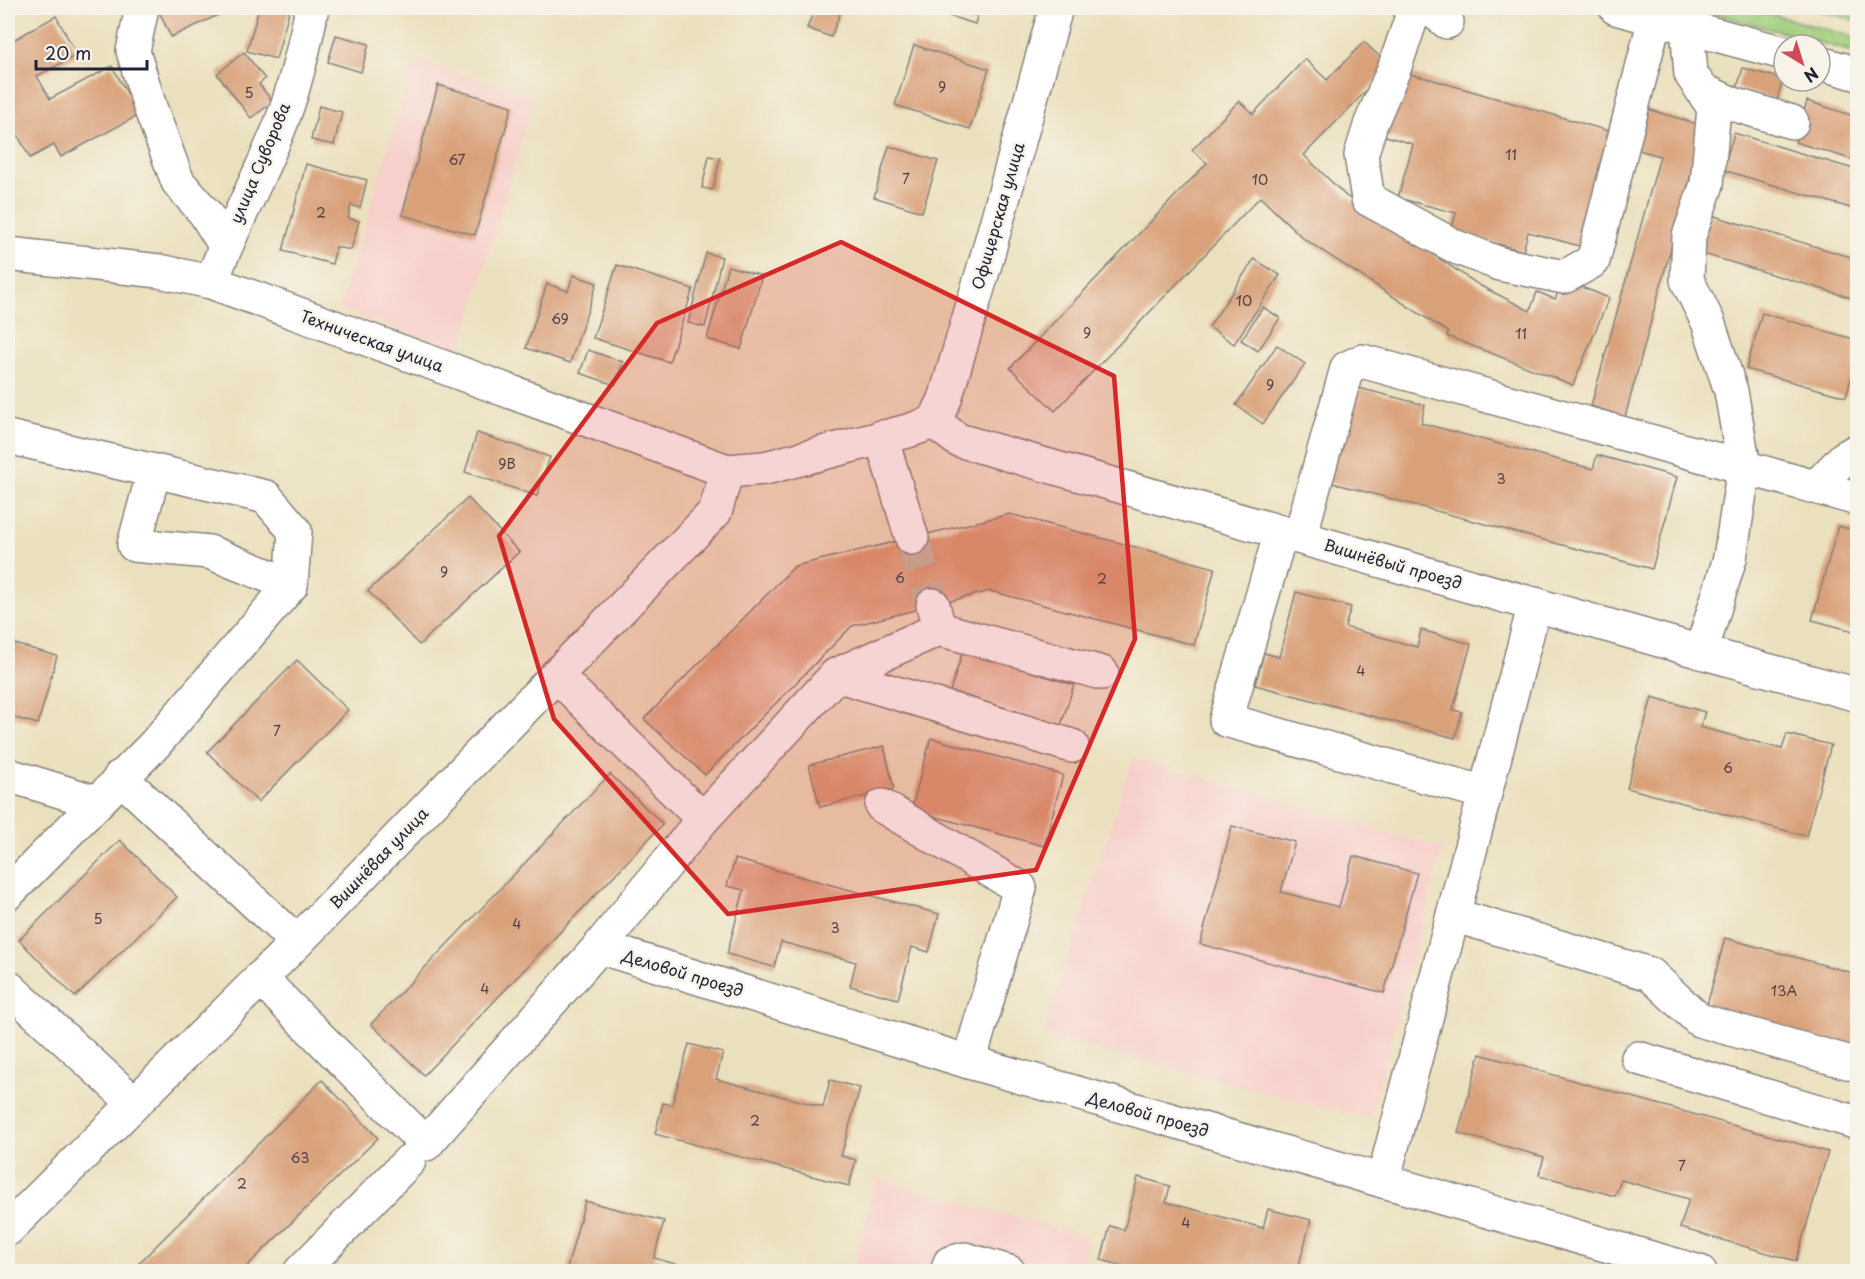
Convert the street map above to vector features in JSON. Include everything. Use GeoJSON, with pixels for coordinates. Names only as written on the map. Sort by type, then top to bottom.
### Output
{"type":"FeatureCollection","features":[{"type":"Feature","properties":{"kind":"street"},"geometry":{"type":"LineString","coordinates":[[142,8],[133,51],[150,107],[178,182],[205,213],[225,245]]}},
{"type":"Feature","properties":{"kind":"street","name":"улица Суворова"},"geometry":{"type":"LineString","coordinates":[[211,282],[225,245],[278,130],[305,45],[312,8]]}},
{"type":"Feature","properties":{"kind":"street","name":"Офицерская улица"},"geometry":{"type":"LineString","coordinates":[[934,422],[945,399],[1056,8]]}},
{"type":"Feature","properties":{"kind":"street"},"geometry":{"type":"LineString","coordinates":[[1415,8],[1361,155],[1368,199],[1456,247],[1500,264],[1564,277],[1593,261],[1638,65],[1655,18]]}},
{"type":"Feature","properties":{"kind":"street"},"geometry":{"type":"LineString","coordinates":[[1616,8],[1772,50]]}},
{"type":"Feature","properties":{"kind":"street"},"geometry":{"type":"LineString","coordinates":[[1687,26],[1691,74],[1714,108],[1707,184],[1689,236],[1687,280],[1708,322],[1731,391],[1744,467],[1730,558],[1701,652]]}},
{"type":"Feature","properties":{"kind":"street"},"geometry":{"type":"LineString","coordinates":[[1832,67],[1857,74]]}},
{"type":"Feature","properties":{"kind":"street"},"geometry":{"type":"LineString","coordinates":[[1702,90],[1733,104],[1792,122]]}},
{"type":"Feature","properties":{"kind":"street","name":"Техническая улица"},"geometry":{"type":"LineString","coordinates":[[8,254],[159,272],[211,282],[727,471]]}},
{"type":"Feature","properties":{"kind":"street"},"geometry":{"type":"LineString","coordinates":[[1485,793],[1226,720],[1347,368],[1362,361],[1857,499]]}},
{"type":"Feature","properties":{"kind":"street"},"geometry":{"type":"LineString","coordinates":[[727,471],[765,468],[934,422]]}},
{"type":"Feature","properties":{"kind":"street","name":"Вишнёвый проезд"},"geometry":{"type":"LineString","coordinates":[[934,422],[958,440],[1857,695]]}},
{"type":"Feature","properties":{"kind":"street"},"geometry":{"type":"LineString","coordinates":[[8,437],[266,497],[295,531],[291,585],[154,744],[8,894]]}},
{"type":"Feature","properties":{"kind":"street"},"geometry":{"type":"LineString","coordinates":[[881,437],[912,538]]}},
{"type":"Feature","properties":{"kind":"street"},"geometry":{"type":"LineString","coordinates":[[1816,487],[1844,458],[1857,450]]}},
{"type":"Feature","properties":{"kind":"street"},"geometry":{"type":"LineString","coordinates":[[154,471],[134,544],[208,552],[291,585]]}},
{"type":"Feature","properties":{"kind":"street","name":"Вишнёвая улица"},"geometry":{"type":"LineString","coordinates":[[8,1228],[297,942],[715,512],[727,471]]}},
{"type":"Feature","properties":{"kind":"street"},"geometry":{"type":"LineString","coordinates":[[1383,1181],[1535,604]]}},
{"type":"Feature","properties":{"kind":"street"},"geometry":{"type":"LineString","coordinates":[[260,978],[426,1144],[598,947],[703,819],[836,675],[936,617],[1102,673]]}},
{"type":"Feature","properties":{"kind":"street"},"geometry":{"type":"LineString","coordinates":[[556,675],[703,819]]}},
{"type":"Feature","properties":{"kind":"street"},"geometry":{"type":"LineString","coordinates":[[836,675],[1072,746]]}},
{"type":"Feature","properties":{"kind":"street"},"geometry":{"type":"LineString","coordinates":[[8,775],[96,802]]}},
{"type":"Feature","properties":{"kind":"street"},"geometry":{"type":"LineString","coordinates":[[120,777],[297,942]]}},
{"type":"Feature","properties":{"kind":"street"},"geometry":{"type":"LineString","coordinates":[[882,806],[1020,888],[969,1062]]}},
{"type":"Feature","properties":{"kind":"street"},"geometry":{"type":"LineString","coordinates":[[1453,915],[1650,974],[1699,1020],[1857,1065]]}},
{"type":"Feature","properties":{"kind":"street","name":"Деловой проезд"},"geometry":{"type":"LineString","coordinates":[[598,947],[969,1062],[1700,1272]]}},
{"type":"Feature","properties":{"kind":"street"},"geometry":{"type":"LineString","coordinates":[[8,987],[133,1102]]}},
{"type":"Feature","properties":{"kind":"street"},"geometry":{"type":"LineString","coordinates":[[1638,1058],[1857,1123]]}},
{"type":"Feature","properties":{"kind":"street"},"geometry":{"type":"LineString","coordinates":[[300,1272],[409,1161]]}},
{"type":"Feature","properties":{"kind":"street"},"geometry":{"type":"LineString","coordinates":[[947,1272],[950,1263],[965,1259],[1009,1272]]}},
{"type":"Feature","properties":{"kind":"highlighted area"},"geometry":{"type":"Polygon","coordinates":[[[841,242],[1114,376],[1135,639],[1036,870],[728,914],[554,719],[499,536],[657,323],[841,242]]]}},
{"type":"Feature","properties":{"kind":"shaded area"},"geometry":{"type":"Polygon","coordinates":[[[415,60],[535,95],[460,352],[339,308],[415,60]]]}},
{"type":"Feature","properties":{"kind":"shaded area"},"geometry":{"type":"Polygon","coordinates":[[[1133,758],[1443,848],[1370,1119],[1043,1036],[1133,758]]]}},
{"type":"Feature","properties":{"kind":"shaded area"},"geometry":{"type":"Polygon","coordinates":[[[876,1178],[1088,1237],[1080,1271],[852,1272],[876,1178]]]}},
{"type":"Feature","properties":{"kind":"green space"},"geometry":{"type":"Polygon","coordinates":[[[1694,8],[1749,8],[1857,38],[1857,53],[1832,46],[1832,33],[1785,33],[1694,8]]]}},
{"type":"Feature","properties":{"kind":"green space"},"geometry":{"type":"Polygon","coordinates":[[[1810,8],[1857,8],[1857,21],[1810,8]]]}},
{"type":"Feature","properties":{"kind":"building"},"geometry":{"type":"Polygon","coordinates":[[[223,8],[225,12],[171,37],[158,9],[223,8]]]}},
{"type":"Feature","properties":{"kind":"building"},"geometry":{"type":"Polygon","coordinates":[[[259,8],[290,8],[276,59],[247,51],[259,8]]]}},
{"type":"Feature","properties":{"kind":"building"},"geometry":{"type":"Polygon","coordinates":[[[427,8],[457,8],[455,16],[427,8]]]}},
{"type":"Feature","properties":{"kind":"building"},"geometry":{"type":"Polygon","coordinates":[[[815,8],[833,8],[841,11],[831,37],[807,28],[815,8]]]}},
{"type":"Feature","properties":{"kind":"building"},"geometry":{"type":"Polygon","coordinates":[[[924,8],[980,8],[975,24],[924,8]]]}},
{"type":"Feature","properties":{"kind":"building"},"geometry":{"type":"Polygon","coordinates":[[[56,16],[77,55],[37,76],[50,99],[112,66],[139,115],[61,157],[54,145],[30,158],[8,117],[8,43],[56,16]]]}},
{"type":"Feature","properties":{"kind":"building"},"geometry":{"type":"Polygon","coordinates":[[[336,35],[369,44],[361,72],[328,62],[336,35]]]}},
{"type":"Feature","properties":{"kind":"building"},"geometry":{"type":"Polygon","coordinates":[[[1364,42],[1390,66],[1304,155],[1346,196],[1479,285],[1530,311],[1537,292],[1555,299],[1564,280],[1609,298],[1573,385],[1447,336],[1448,332],[1304,239],[1260,197],[1055,411],[1010,368],[1207,163],[1192,150],[1239,101],[1253,114],[1305,59],[1327,80],[1364,42]]]}},
{"type":"Feature","properties":{"kind":"building"},"geometry":{"type":"Polygon","coordinates":[[[914,45],[989,69],[970,129],[895,105],[914,45]]]}},
{"type":"Feature","properties":{"kind":"building"},"geometry":{"type":"Polygon","coordinates":[[[244,52],[265,79],[259,84],[273,102],[251,118],[217,74],[244,52]]]}},
{"type":"Feature","properties":{"kind":"building"},"geometry":{"type":"Polygon","coordinates":[[[1743,68],[1772,76],[1772,93],[1779,93],[1777,100],[1737,88],[1743,68]]]}},
{"type":"Feature","properties":{"kind":"building"},"geometry":{"type":"Polygon","coordinates":[[[1400,72],[1619,134],[1587,248],[1528,232],[1523,251],[1451,231],[1456,213],[1398,198],[1413,144],[1382,135],[1400,72]]]}},
{"type":"Feature","properties":{"kind":"building"},"geometry":{"type":"Polygon","coordinates":[[[438,85],[512,106],[475,235],[402,215],[438,85]]]}},
{"type":"Feature","properties":{"kind":"building"},"geometry":{"type":"Polygon","coordinates":[[[1807,101],[1857,117],[1857,161],[1795,142],[1807,101]]]}},
{"type":"Feature","properties":{"kind":"building"},"geometry":{"type":"Polygon","coordinates":[[[319,106],[342,112],[334,145],[311,140],[319,106]]]}},
{"type":"Feature","properties":{"kind":"building"},"geometry":{"type":"Polygon","coordinates":[[[1644,108],[1704,126],[1625,417],[1591,406],[1660,156],[1632,148],[1644,108]]]}},
{"type":"Feature","properties":{"kind":"building"},"geometry":{"type":"Polygon","coordinates":[[[1734,133],[1857,170],[1857,210],[1723,170],[1734,133]]]}},
{"type":"Feature","properties":{"kind":"building"},"geometry":{"type":"Polygon","coordinates":[[[889,146],[938,161],[922,212],[874,197],[889,146]]]}},
{"type":"Feature","properties":{"kind":"building"},"geometry":{"type":"Polygon","coordinates":[[[709,156],[720,158],[713,190],[702,188],[709,156]]]}},
{"type":"Feature","properties":{"kind":"building"},"geometry":{"type":"Polygon","coordinates":[[[306,164],[367,180],[360,208],[351,205],[348,218],[359,221],[351,250],[336,247],[332,264],[283,251],[306,164]]]}},
{"type":"Feature","properties":{"kind":"building"},"geometry":{"type":"Polygon","coordinates":[[[1711,215],[1857,259],[1855,299],[1700,253],[1711,215]]]}},
{"type":"Feature","properties":{"kind":"building"},"geometry":{"type":"Polygon","coordinates":[[[706,253],[722,257],[705,327],[688,323],[706,253]]]}},
{"type":"Feature","properties":{"kind":"building"},"geometry":{"type":"Polygon","coordinates":[[[1254,259],[1280,275],[1234,344],[1209,327],[1254,259]]]}},
{"type":"Feature","properties":{"kind":"building"},"geometry":{"type":"Polygon","coordinates":[[[617,265],[693,289],[669,362],[593,338],[617,265]]]}},
{"type":"Feature","properties":{"kind":"building"},"geometry":{"type":"Polygon","coordinates":[[[728,266],[762,276],[741,349],[707,339],[728,266]]]}},
{"type":"Feature","properties":{"kind":"building"},"geometry":{"type":"Polygon","coordinates":[[[573,275],[597,283],[570,363],[526,348],[547,284],[568,291],[573,275]]]}},
{"type":"Feature","properties":{"kind":"building"},"geometry":{"type":"Polygon","coordinates":[[[1263,307],[1280,318],[1258,351],[1241,340],[1263,307]]]}},
{"type":"Feature","properties":{"kind":"building"},"geometry":{"type":"Polygon","coordinates":[[[1762,313],[1857,340],[1857,358],[1846,397],[1746,369],[1762,313]]]}},
{"type":"Feature","properties":{"kind":"building"},"geometry":{"type":"Polygon","coordinates":[[[1277,345],[1305,364],[1263,424],[1236,405],[1277,345]]]}},
{"type":"Feature","properties":{"kind":"building"},"geometry":{"type":"Polygon","coordinates":[[[588,350],[623,362],[615,385],[580,373],[588,350]]]}},
{"type":"Feature","properties":{"kind":"building"},"geometry":{"type":"Polygon","coordinates":[[[1351,386],[1425,405],[1421,423],[1593,469],[1597,455],[1677,477],[1652,569],[1325,481],[1351,386]]]}},
{"type":"Feature","properties":{"kind":"building"},"geometry":{"type":"Polygon","coordinates":[[[477,433],[550,457],[537,496],[465,472],[477,433]]]}},
{"type":"Feature","properties":{"kind":"building"},"geometry":{"type":"Polygon","coordinates":[[[468,498],[519,552],[419,645],[368,591],[468,498]]]}},
{"type":"Feature","properties":{"kind":"building"},"geometry":{"type":"Polygon","coordinates":[[[1010,514],[1215,568],[1194,645],[990,591],[852,626],[705,775],[644,719],[795,566],[1010,514]]]}},
{"type":"Feature","properties":{"kind":"building"},"geometry":{"type":"Polygon","coordinates":[[[1838,526],[1857,531],[1857,632],[1812,620],[1838,526]]]}},
{"type":"Feature","properties":{"kind":"building"},"geometry":{"type":"Polygon","coordinates":[[[1296,592],[1351,607],[1345,627],[1417,647],[1421,630],[1471,644],[1453,710],[1462,712],[1455,738],[1255,685],[1264,653],[1279,657],[1296,592]]]}},
{"type":"Feature","properties":{"kind":"building"},"geometry":{"type":"Polygon","coordinates":[[[8,642],[57,656],[38,724],[8,716],[8,642]]]}},
{"type":"Feature","properties":{"kind":"building"},"geometry":{"type":"Polygon","coordinates":[[[963,651],[1074,685],[1061,725],[950,691],[963,651]]]}},
{"type":"Feature","properties":{"kind":"building"},"geometry":{"type":"Polygon","coordinates":[[[297,660],[348,710],[258,802],[207,752],[297,660]]]}},
{"type":"Feature","properties":{"kind":"building"},"geometry":{"type":"Polygon","coordinates":[[[1652,697],[1705,712],[1700,727],[1782,749],[1787,734],[1831,745],[1806,836],[1627,788],[1652,697]]]}},
{"type":"Feature","properties":{"kind":"building"},"geometry":{"type":"Polygon","coordinates":[[[931,738],[1063,775],[1044,846],[911,810],[931,738]]]}},
{"type":"Feature","properties":{"kind":"building"},"geometry":{"type":"Polygon","coordinates":[[[884,746],[894,789],[820,807],[809,765],[884,746]]]}},
{"type":"Feature","properties":{"kind":"building"},"geometry":{"type":"Polygon","coordinates":[[[610,774],[663,824],[424,1075],[371,1024],[610,774]]]}},
{"type":"Feature","properties":{"kind":"building"},"geometry":{"type":"Polygon","coordinates":[[[1232,826],[1295,842],[1281,892],[1339,907],[1353,856],[1417,873],[1384,993],[1200,944],[1232,826]]]}},
{"type":"Feature","properties":{"kind":"building"},"geometry":{"type":"Polygon","coordinates":[[[120,840],[177,897],[75,997],[19,940],[120,840]]]}},
{"type":"Feature","properties":{"kind":"building"},"geometry":{"type":"Polygon","coordinates":[[[735,859],[939,914],[929,952],[912,947],[898,999],[850,986],[856,962],[781,942],[774,967],[727,954],[744,890],[727,886],[735,859]]]}},
{"type":"Feature","properties":{"kind":"building"},"geometry":{"type":"Polygon","coordinates":[[[1725,938],[1857,974],[1857,1049],[1706,1009],[1725,938]]]}},
{"type":"Feature","properties":{"kind":"building"},"geometry":{"type":"Polygon","coordinates":[[[689,1044],[723,1053],[716,1079],[823,1107],[830,1080],[860,1088],[841,1156],[856,1160],[849,1186],[655,1134],[663,1103],[672,1105],[689,1044]]]}},
{"type":"Feature","properties":{"kind":"building"},"geometry":{"type":"Polygon","coordinates":[[[1480,1054],[1828,1152],[1796,1261],[1680,1228],[1689,1199],[1621,1180],[1615,1196],[1539,1175],[1544,1157],[1458,1133],[1480,1054]]]}},
{"type":"Feature","properties":{"kind":"building"},"geometry":{"type":"Polygon","coordinates":[[[322,1080],[378,1138],[241,1272],[130,1272],[322,1080]]]}},
{"type":"Feature","properties":{"kind":"building"},"geometry":{"type":"Polygon","coordinates":[[[1138,1177],[1170,1186],[1166,1202],[1263,1228],[1268,1209],[1311,1220],[1297,1272],[1145,1272],[1101,1260],[1110,1226],[1124,1230],[1138,1177]]]}},
{"type":"Feature","properties":{"kind":"building"},"geometry":{"type":"Polygon","coordinates":[[[585,1201],[664,1221],[654,1258],[704,1272],[566,1272],[585,1201]]]}},
{"type":"Feature","properties":{"kind":"tunnel"},"geometry":{"type":"LineString","coordinates":[[912,538],[933,605]]}}]}
